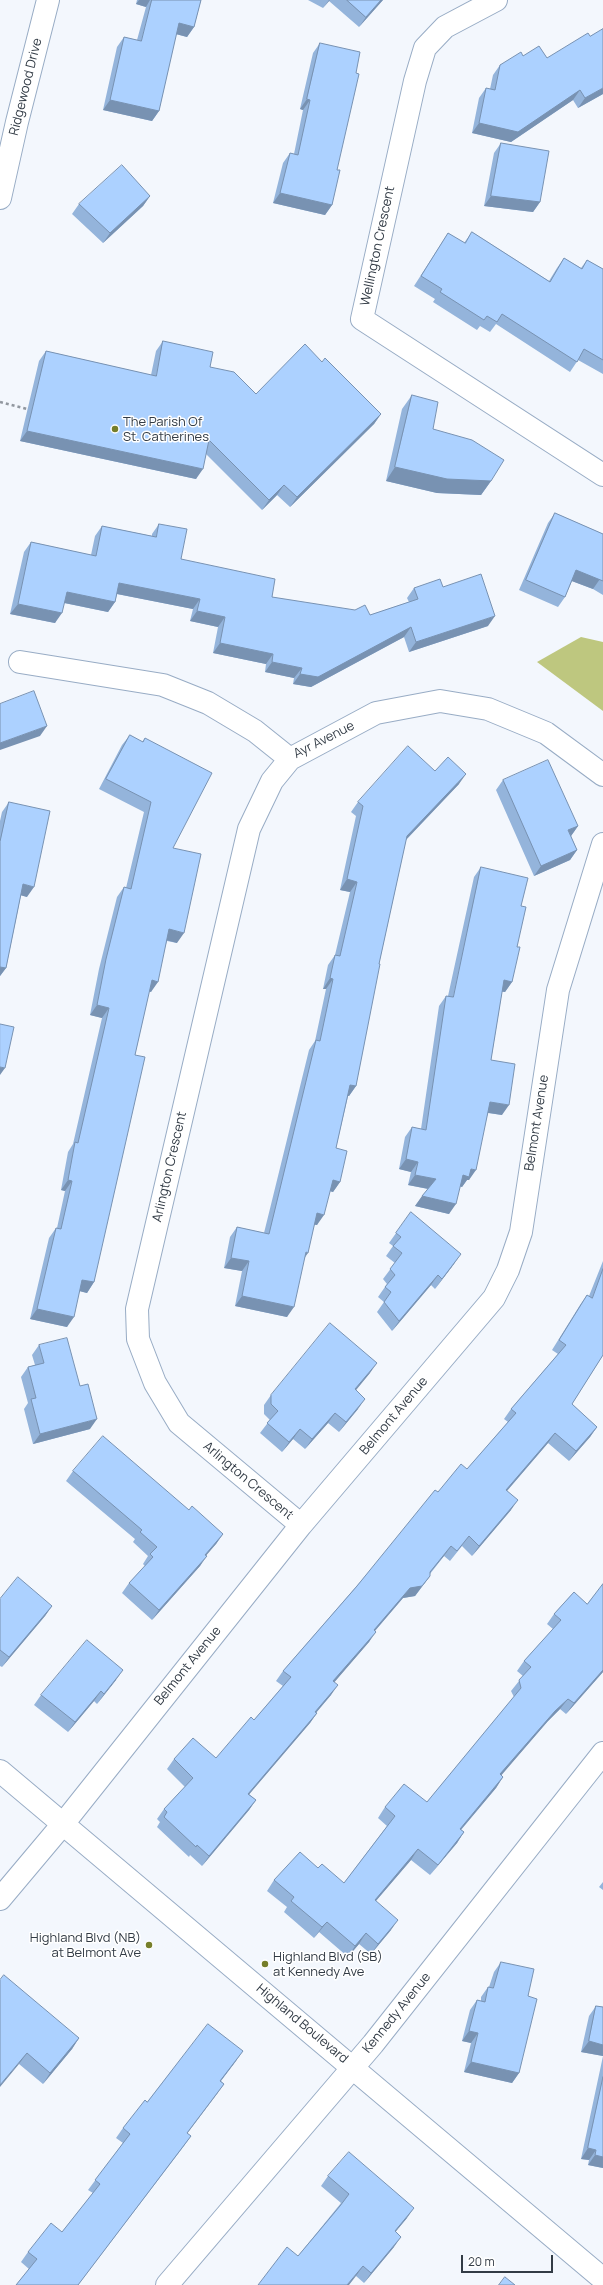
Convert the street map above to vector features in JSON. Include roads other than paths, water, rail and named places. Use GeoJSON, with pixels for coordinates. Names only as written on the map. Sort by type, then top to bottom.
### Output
{"type":"FeatureCollection","features":[{"type":"Feature","properties":{"kind":"street","name":"Ridgewood Drive"},"geometry":{"type":"LineString","coordinates":[[0,198],[16,122],[48,0]]}},
{"type":"Feature","properties":{"kind":"street","name":"Wellington Crescent"},"geometry":{"type":"LineString","coordinates":[[496,0],[445,27],[425,48],[415,80],[362,319],[603,475]]}},
{"type":"Feature","properties":{"kind":"street","name":"Ayr Avenue"},"geometry":{"type":"LineString","coordinates":[[20,662],[164,685],[208,703],[255,731],[290,759],[376,712],[440,701],[488,709],[546,733],[603,775]]}},
{"type":"Feature","properties":{"kind":"street","name":"Arlington Crescent"},"geometry":{"type":"LineString","coordinates":[[290,759],[272,781],[249,829],[137,1309],[138,1339],[155,1383],[180,1423],[301,1525]]}},
{"type":"Feature","properties":{"kind":"street","name":"Belmont Avenue"},"geometry":{"type":"LineString","coordinates":[[0,1899],[63,1824],[301,1525],[494,1298],[508,1270],[520,1232],[558,990],[603,844]]}},
{"type":"Feature","properties":{"kind":"street","name":"Kennedy Avenue"},"geometry":{"type":"LineString","coordinates":[[167,2285],[353,2067],[603,1753]]}},
{"type":"Feature","properties":{"kind":"street","name":"Highland Boulevard"},"geometry":{"type":"LineString","coordinates":[[0,1771],[603,2279]]}},
{"type":"Feature","properties":{"kind":"place","name":"The Parish Of St. Catherines"},"geometry":{"type":"Point","coordinates":[115,429]}},
{"type":"Feature","properties":{"kind":"place","name":"Highland Blvd (NB) at Belmont Ave"},"geometry":{"type":"Point","coordinates":[149,1945]}},
{"type":"Feature","properties":{"kind":"place","name":"Highland Blvd (SB) at Kennedy Ave"},"geometry":{"type":"Point","coordinates":[265,1964]}}]}
